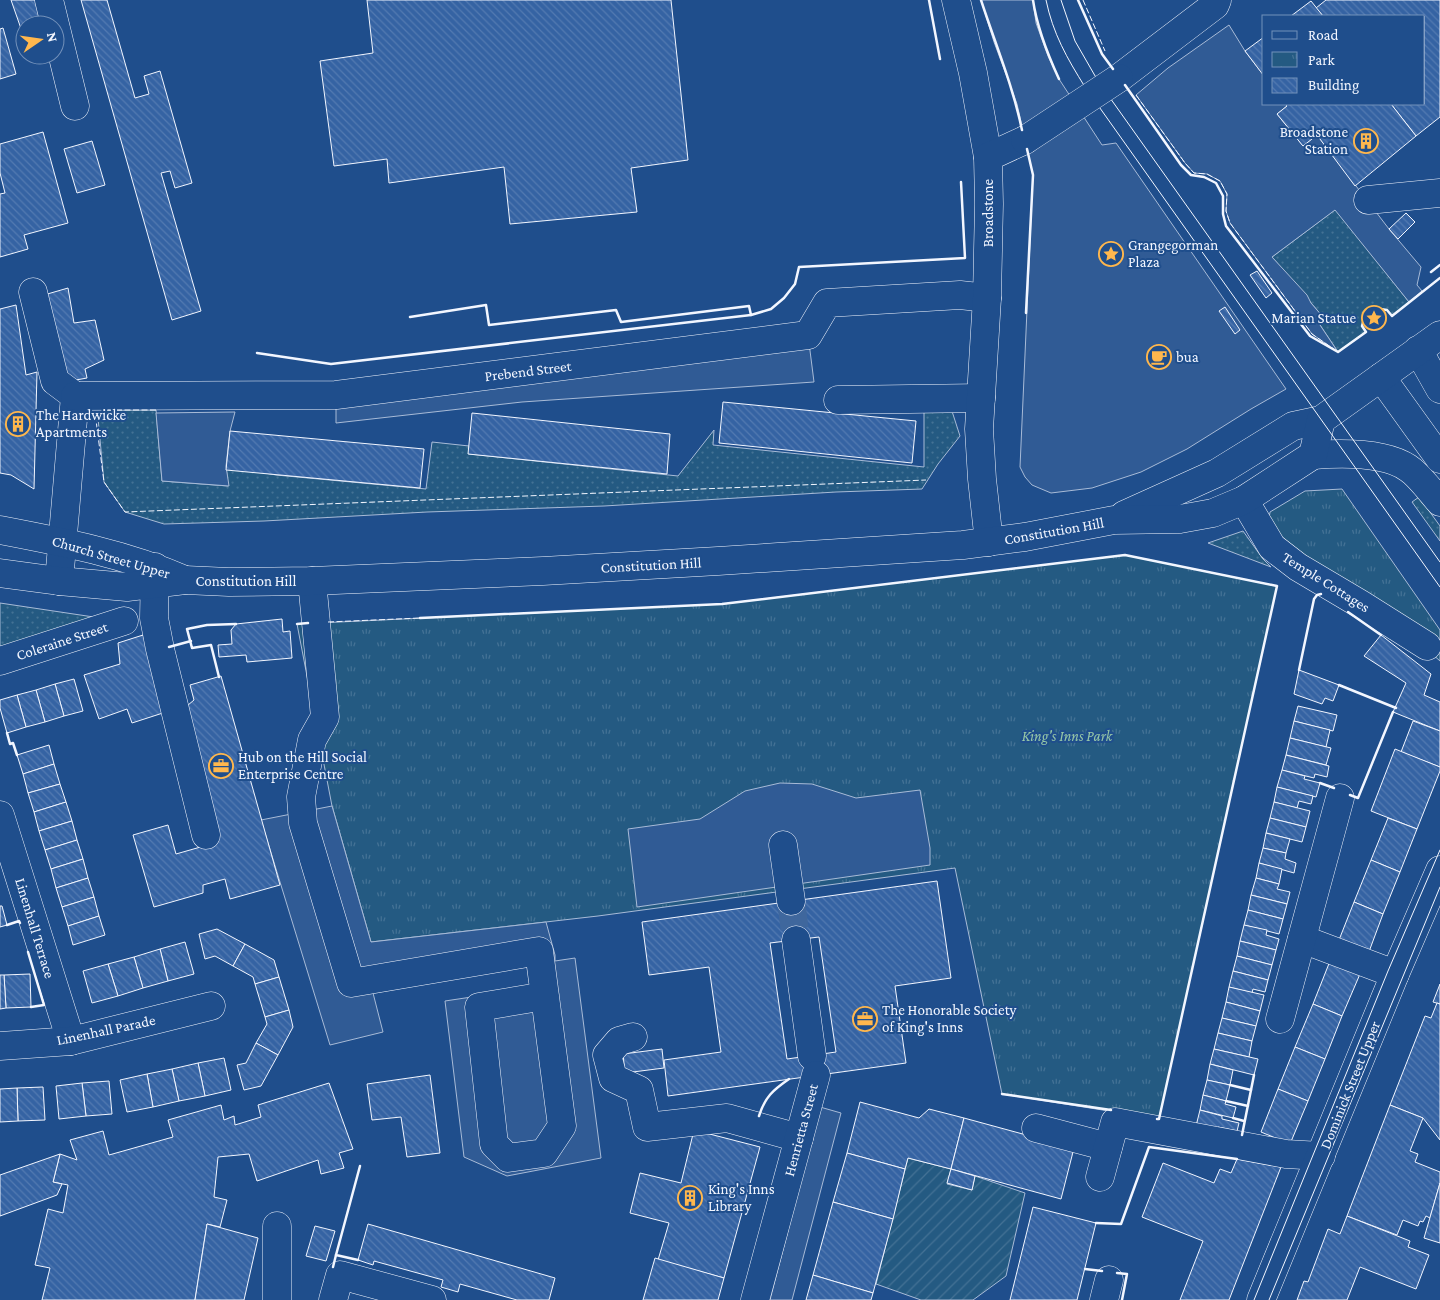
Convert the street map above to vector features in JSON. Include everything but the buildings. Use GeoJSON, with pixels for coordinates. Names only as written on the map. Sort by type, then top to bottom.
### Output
{"type":"FeatureCollection","features":[{"type":"Feature","properties":{"kind":"street"},"geometry":{"type":"LineString","coordinates":[[49,0],[75,106]]}},
{"type":"Feature","properties":{"kind":"street"},"geometry":{"type":"LineString","coordinates":[[956,0],[973,73],[988,157]]}},
{"type":"Feature","properties":{"kind":"street","name":"Broadstone"},"geometry":{"type":"LineString","coordinates":[[989,542],[982,480],[979,429],[987,298],[988,157],[1025,140],[1119,78],[1222,2]]}},
{"type":"Feature","properties":{"kind":"street"},"geometry":{"type":"LineString","coordinates":[[1368,200],[1440,194]]}},
{"type":"Feature","properties":{"kind":"street"},"geometry":{"type":"LineString","coordinates":[[34,292],[55,381],[76,396],[59,581]]}},
{"type":"Feature","properties":{"kind":"street","name":"Prebend Street"},"geometry":{"type":"LineString","coordinates":[[76,396],[336,395],[808,335],[827,303],[960,295],[987,298]]}},
{"type":"Feature","properties":{"kind":"street","name":"Constitution Hill"},"geometry":{"type":"LineString","coordinates":[[1114,520],[1211,476],[1293,426],[1321,420],[1440,335]]}},
{"type":"Feature","properties":{"kind":"street"},"geometry":{"type":"LineString","coordinates":[[1418,350],[1440,389]]}},
{"type":"Feature","properties":{"kind":"street"},"geometry":{"type":"LineString","coordinates":[[1381,377],[1440,459]]}},
{"type":"Feature","properties":{"kind":"street"},"geometry":{"type":"LineString","coordinates":[[838,400],[981,398]]}},
{"type":"Feature","properties":{"kind":"street"},"geometry":{"type":"LineString","coordinates":[[1321,420],[1313,455],[1344,453],[1392,460],[1409,468],[1440,502]]}},
{"type":"Feature","properties":{"kind":"street","name":"Constitution Hill"},"geometry":{"type":"LineString","coordinates":[[185,580],[228,582],[312,581],[718,561],[989,542],[1114,520],[1180,519],[1213,513],[1244,500],[1313,455]]}},
{"type":"Feature","properties":{"kind":"street","name":"Temple Cottages"},"geometry":{"type":"LineString","coordinates":[[1244,500],[1272,547],[1298,567],[1427,646]]}},
{"type":"Feature","properties":{"kind":"street","name":"Church Street Upper"},"geometry":{"type":"LineString","coordinates":[[0,530],[62,542],[155,576],[185,580]]}},
{"type":"Feature","properties":{"kind":"street","name":"Church Street Upper"},"geometry":{"type":"LineString","coordinates":[[0,573],[127,587],[155,576]]}},
{"type":"Feature","properties":{"kind":"street"},"geometry":{"type":"LineString","coordinates":[[155,576],[154,618],[160,649],[206,835]]}},
{"type":"Feature","properties":{"kind":"street"},"geometry":{"type":"LineString","coordinates":[[312,581],[324,717],[312,740],[301,797],[303,823],[350,983],[539,951],[545,996],[562,1126],[544,1153],[508,1158],[494,1144],[479,1007],[545,996]]}},
{"type":"Feature","properties":{"kind":"street","name":"Coleraine Street"},"geometry":{"type":"LineString","coordinates":[[0,661],[124,621]]}},
{"type":"Feature","properties":{"kind":"street"},"geometry":{"type":"LineString","coordinates":[[1280,1020],[1340,798]]}},
{"type":"Feature","properties":{"kind":"street","name":"Linenhall Terrace"},"geometry":{"type":"LineString","coordinates":[[0,815],[71,1041]]}},
{"type":"Feature","properties":{"kind":"street"},"geometry":{"type":"LineString","coordinates":[[783,845],[791,901]]}},
{"type":"Feature","properties":{"kind":"street","name":"Dominick Street Upper"},"geometry":{"type":"LineString","coordinates":[[1261,1300],[1395,974],[1440,870]]}},
{"type":"Feature","properties":{"kind":"street"},"geometry":{"type":"LineString","coordinates":[[1302,939],[1395,974]]}},
{"type":"Feature","properties":{"kind":"street","name":"Henrietta Street"},"geometry":{"type":"LineString","coordinates":[[755,1300],[799,1138],[814,1065],[796,940]]}},
{"type":"Feature","properties":{"kind":"street","name":"Linenhall Parade"},"geometry":{"type":"LineString","coordinates":[[0,1046],[71,1041],[211,1006]]}},
{"type":"Feature","properties":{"kind":"street"},"geometry":{"type":"LineString","coordinates":[[633,1037],[619,1041],[607,1055],[613,1078],[639,1090],[647,1127],[727,1118],[799,1138]]}},
{"type":"Feature","properties":{"kind":"street"},"geometry":{"type":"LineString","coordinates":[[1100,1177],[1115,1122],[1286,1154],[1321,1156]]}},
{"type":"Feature","properties":{"kind":"street"},"geometry":{"type":"LineString","coordinates":[[1036,1128],[1108,1147]]}},
{"type":"Feature","properties":{"kind":"street"},"geometry":{"type":"LineString","coordinates":[[277,1226],[277,1300]]}},
{"type":"Feature","properties":{"kind":"street"},"geometry":{"type":"LineString","coordinates":[[333,1300],[340,1275],[432,1300]]}},
{"type":"Feature","properties":{"kind":"green space"},"geometry":{"type":"Polygon","coordinates":[[[1336,209],[1409,302],[1392,316],[1387,310],[1379,310],[1372,313],[1363,322],[1362,326],[1366,332],[1338,352],[1318,322],[1323,317],[1272,257],[1336,209]]]}},
{"type":"Feature","properties":{"kind":"green space"},"geometry":{"type":"Polygon","coordinates":[[[950,405],[960,436],[938,464],[922,489],[836,492],[604,506],[164,524],[125,512],[104,482],[98,418],[105,410],[156,410],[162,481],[228,486],[226,466],[276,475],[426,489],[432,442],[469,446],[469,454],[678,476],[714,430],[713,445],[924,467],[924,408],[950,405]]]}},
{"type":"Feature","properties":{"kind":"green space"},"geometry":{"type":"Polygon","coordinates":[[[1342,489],[1440,630],[1440,661],[1367,596],[1305,555],[1277,533],[1269,519],[1270,512],[1305,491],[1342,489]]]}},
{"type":"Feature","properties":{"kind":"green space"},"geometry":{"type":"Polygon","coordinates":[[[1419,497],[1440,526],[1440,541],[1412,502],[1419,497]]]}},
{"type":"Feature","properties":{"kind":"green space"},"geometry":{"type":"Polygon","coordinates":[[[1243,531],[1263,559],[1271,567],[1208,543],[1243,531]]]}},
{"type":"Feature","properties":{"kind":"green space","name":"King's Inns Park"},"geometry":{"type":"Polygon","coordinates":[[[1125,555],[1277,586],[1159,1119],[1002,1094],[955,868],[598,916],[371,942],[332,806],[297,624],[722,604],[1125,555]]]}},
{"type":"Feature","properties":{"kind":"green space"},"geometry":{"type":"Polygon","coordinates":[[[0,603],[107,619],[0,651],[0,603]]]}},
{"type":"Feature","properties":{"kind":"green space"},"geometry":{"type":"Polygon","coordinates":[[[908,1158],[951,1169],[947,1184],[972,1190],[975,1176],[1025,1193],[1006,1276],[973,1300],[921,1300],[876,1284],[908,1158]]]}},
{"type":"Feature","properties":{"kind":"shaded area","name":"Grangegorman Plaza"},"geometry":{"type":"Polygon","coordinates":[[[981,0],[1033,0],[1036,23],[1059,79],[1102,145],[1116,143],[1286,389],[1187,449],[1141,472],[1092,488],[1051,493],[1032,485],[1020,467],[1033,175],[1017,104],[981,0]]]}},
{"type":"Feature","properties":{"kind":"shaded area"},"geometry":{"type":"Polygon","coordinates":[[[1229,25],[1262,73],[1262,105],[1287,106],[1277,114],[1303,146],[1317,135],[1389,229],[1421,267],[1417,285],[1422,291],[1409,302],[1335,210],[1272,257],[1307,295],[1323,317],[1318,322],[1338,352],[1312,334],[1230,223],[1226,211],[1227,194],[1220,181],[1207,174],[1194,173],[1136,95],[1168,68],[1229,25]]]}},
{"type":"Feature","properties":{"kind":"shaded area"},"geometry":{"type":"Polygon","coordinates":[[[808,335],[814,382],[522,402],[336,423],[336,395],[808,335]]]}},
{"type":"Feature","properties":{"kind":"shaded area"},"geometry":{"type":"Polygon","coordinates":[[[235,412],[230,431],[226,466],[229,486],[162,481],[156,413],[235,412]]]}},
{"type":"Feature","properties":{"kind":"shaded area"},"geometry":{"type":"Polygon","coordinates":[[[780,783],[812,784],[856,798],[920,790],[930,848],[930,865],[637,907],[628,829],[700,819],[745,791],[780,783]]]}},
{"type":"Feature","properties":{"kind":"shaded area"},"geometry":{"type":"Polygon","coordinates":[[[332,806],[371,942],[546,922],[555,961],[575,958],[601,1158],[507,1176],[464,1157],[445,1001],[538,987],[535,965],[373,993],[383,1032],[330,1045],[261,820],[332,806]]]}},
{"type":"Feature","properties":{"kind":"shaded area"},"geometry":{"type":"Polygon","coordinates":[[[820,1107],[841,1113],[792,1300],[770,1300],[820,1107]]]}},
{"type":"Feature","properties":{"kind":"tunnel"},"geometry":{"type":"LineString","coordinates":[[791,901],[796,940]]}},
{"type":"Feature","properties":{"kind":"tram line"},"geometry":{"type":"LineString","coordinates":[[1046,0],[1061,45],[1085,87],[1440,587]]}},
{"type":"Feature","properties":{"kind":"tram line"},"geometry":{"type":"LineString","coordinates":[[1061,0],[1075,41],[1098,81],[1440,562]]}},
{"type":"Feature","properties":{"kind":"tram line"},"geometry":{"type":"LineString","coordinates":[[1254,1300],[1388,971],[1440,850]]}},
{"type":"Feature","properties":{"kind":"tram line"},"geometry":{"type":"LineString","coordinates":[[1269,1300],[1440,887]]}},
{"type":"Feature","properties":{"kind":"fence"},"geometry":{"type":"LineString","coordinates":[[1083,0],[1105,51]]}},
{"type":"Feature","properties":{"kind":"fence"},"geometry":{"type":"LineString","coordinates":[[1136,95],[1194,173],[1207,174],[1220,181],[1227,194],[1226,211],[1230,223],[1312,334],[1338,352],[1366,332],[1362,326],[1364,319],[1380,309],[1387,310],[1392,316],[1440,278]]}},
{"type":"Feature","properties":{"kind":"fence"},"geometry":{"type":"LineString","coordinates":[[156,410],[105,410],[96,420],[104,482],[125,512],[926,480]]}},
{"type":"Feature","properties":{"kind":"fence"},"geometry":{"type":"LineString","coordinates":[[328,622],[420,618]]}},
{"type":"Feature","properties":{"kind":"wall"},"geometry":{"type":"LineString","coordinates":[[929,0],[940,59]]}},
{"type":"Feature","properties":{"kind":"wall"},"geometry":{"type":"LineString","coordinates":[[981,0],[1009,81],[1022,130]]}},
{"type":"Feature","properties":{"kind":"wall"},"geometry":{"type":"LineString","coordinates":[[1033,0],[1043,40],[1059,79]]}},
{"type":"Feature","properties":{"kind":"wall"},"geometry":{"type":"LineString","coordinates":[[1078,0],[1102,54],[1113,69]]}},
{"type":"Feature","properties":{"kind":"wall"},"geometry":{"type":"LineString","coordinates":[[1125,85],[1181,165],[1191,175],[1204,177],[1216,183],[1223,196],[1223,214],[1226,226],[1310,336],[1338,352],[1366,332],[1362,326],[1364,319],[1380,309],[1387,310],[1392,316],[1440,278]]}},
{"type":"Feature","properties":{"kind":"wall"},"geometry":{"type":"LineString","coordinates":[[1026,313],[1033,175],[1027,149]]}},
{"type":"Feature","properties":{"kind":"wall"},"geometry":{"type":"LineString","coordinates":[[410,317],[486,305],[489,325],[616,310],[621,322],[749,306],[751,315],[771,309],[784,298],[795,284],[799,267],[965,258],[961,182]]}},
{"type":"Feature","properties":{"kind":"wall"},"geometry":{"type":"LineString","coordinates":[[1431,272],[1440,265]]}},
{"type":"Feature","properties":{"kind":"wall"},"geometry":{"type":"LineString","coordinates":[[257,353],[331,364],[751,315]]}},
{"type":"Feature","properties":{"kind":"wall"},"geometry":{"type":"LineString","coordinates":[[420,618],[722,604],[1125,555],[1277,586],[1159,1119],[1157,1119]]}},
{"type":"Feature","properties":{"kind":"wall"},"geometry":{"type":"LineString","coordinates":[[1299,670],[1314,599],[1317,595],[1321,594]]}},
{"type":"Feature","properties":{"kind":"wall"},"geometry":{"type":"LineString","coordinates":[[1348,612],[1381,635]]}},
{"type":"Feature","properties":{"kind":"wall"},"geometry":{"type":"LineString","coordinates":[[297,624],[308,623]]}},
{"type":"Feature","properties":{"kind":"wall"},"geometry":{"type":"LineString","coordinates":[[219,677],[211,645],[192,648],[187,629],[207,625],[236,624]]}},
{"type":"Feature","properties":{"kind":"wall"},"geometry":{"type":"LineString","coordinates":[[169,647],[191,641]]}},
{"type":"Feature","properties":{"kind":"wall"},"geometry":{"type":"LineString","coordinates":[[1339,685],[1396,708]]}},
{"type":"Feature","properties":{"kind":"wall"},"geometry":{"type":"LineString","coordinates":[[1350,795],[1358,798],[1393,712]]}},
{"type":"Feature","properties":{"kind":"wall"},"geometry":{"type":"LineString","coordinates":[[7,733],[10,744],[13,743],[17,755]]}},
{"type":"Feature","properties":{"kind":"wall"},"geometry":{"type":"LineString","coordinates":[[1320,783],[1334,788]]}},
{"type":"Feature","properties":{"kind":"wall"},"geometry":{"type":"LineString","coordinates":[[7,925],[19,921],[20,923]]}},
{"type":"Feature","properties":{"kind":"wall"},"geometry":{"type":"LineString","coordinates":[[28,952],[44,1005],[31,1007]]}},
{"type":"Feature","properties":{"kind":"wall"},"geometry":{"type":"LineString","coordinates":[[1242,1135],[1254,1075]]}},
{"type":"Feature","properties":{"kind":"wall"},"geometry":{"type":"LineString","coordinates":[[759,1116],[770,1094],[789,1079]]}},
{"type":"Feature","properties":{"kind":"wall"},"geometry":{"type":"LineString","coordinates":[[1230,1085],[1251,1090]]}},
{"type":"Feature","properties":{"kind":"wall"},"geometry":{"type":"LineString","coordinates":[[1002,1094],[1111,1110]]}},
{"type":"Feature","properties":{"kind":"wall"},"geometry":{"type":"LineString","coordinates":[[1226,1101],[1248,1106]]}},
{"type":"Feature","properties":{"kind":"wall"},"geometry":{"type":"LineString","coordinates":[[1233,1118],[1244,1121]]}},
{"type":"Feature","properties":{"kind":"wall"},"geometry":{"type":"LineString","coordinates":[[1096,1223],[1121,1224],[1149,1147],[1237,1159]]}},
{"type":"Feature","properties":{"kind":"wall"},"geometry":{"type":"LineString","coordinates":[[358,1260],[336,1255],[360,1166]]}},
{"type":"Feature","properties":{"kind":"wall"},"geometry":{"type":"LineString","coordinates":[[333,1267],[336,1255]]}},
{"type":"Feature","properties":{"kind":"wall"},"geometry":{"type":"LineString","coordinates":[[1085,1269],[1102,1271]]}},
{"type":"Feature","properties":{"kind":"wall"},"geometry":{"type":"LineString","coordinates":[[1117,1273],[1127,1274],[1122,1300]]}},
{"type":"Feature","properties":{"kind":"place","name":"Broadstone Station"},"geometry":{"type":"Point","coordinates":[1366,141]}},
{"type":"Feature","properties":{"kind":"place","name":"Grangegorman Plaza"},"geometry":{"type":"Point","coordinates":[1111,254]}},
{"type":"Feature","properties":{"kind":"place","name":"Marian Statue"},"geometry":{"type":"Point","coordinates":[1374,318]}},
{"type":"Feature","properties":{"kind":"place","name":"bua"},"geometry":{"type":"Point","coordinates":[1159,357]}},
{"type":"Feature","properties":{"kind":"place","name":"The Hardwicke Apartments"},"geometry":{"type":"Point","coordinates":[18,424]}},
{"type":"Feature","properties":{"kind":"place","name":"Hub on the Hill Social Enterprise Centre"},"geometry":{"type":"Point","coordinates":[221,766]}},
{"type":"Feature","properties":{"kind":"place","name":"The Honorable Society of King's Inns"},"geometry":{"type":"Point","coordinates":[865,1019]}},
{"type":"Feature","properties":{"kind":"place","name":"King's Inns Library"},"geometry":{"type":"Point","coordinates":[690,1198]}}]}
